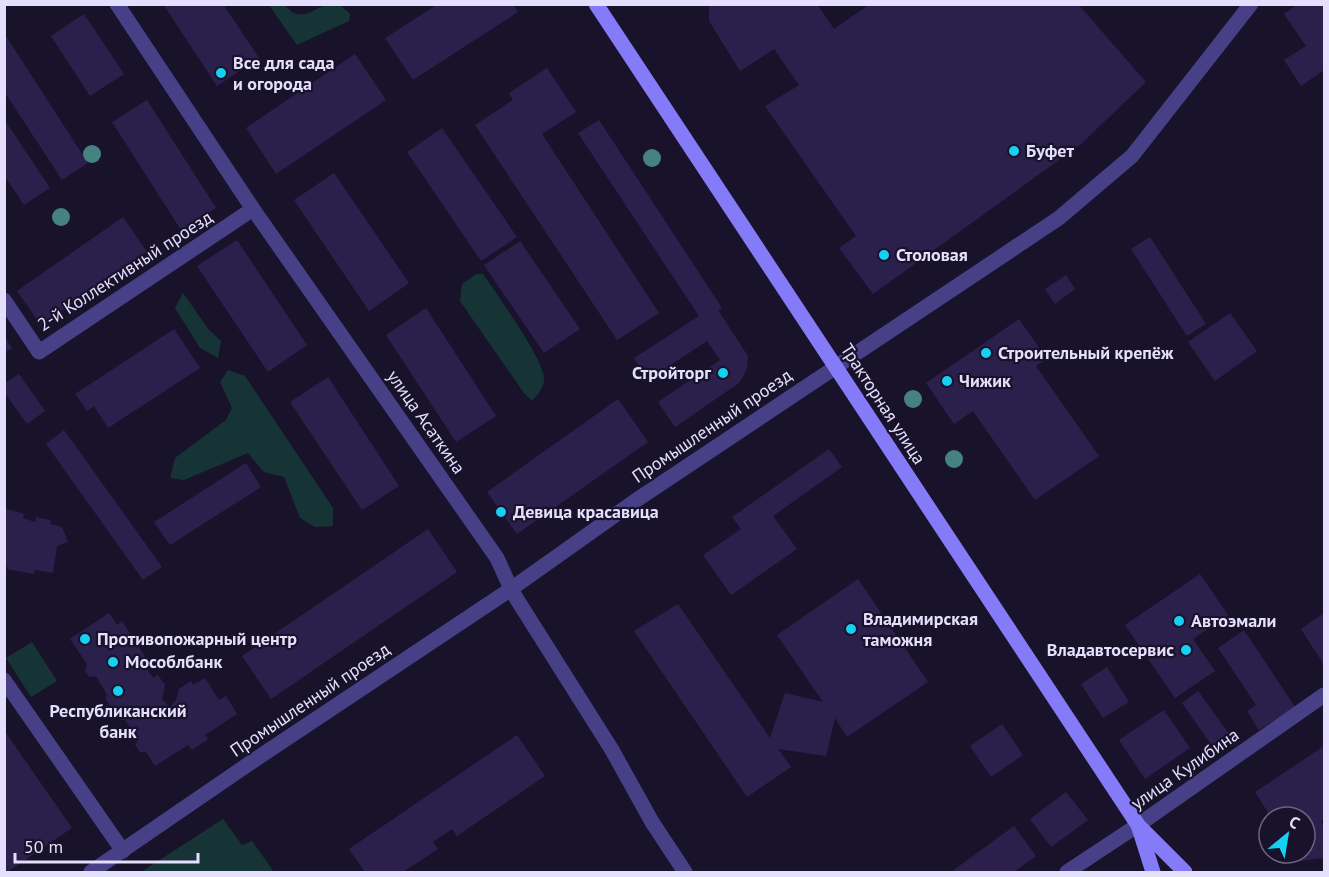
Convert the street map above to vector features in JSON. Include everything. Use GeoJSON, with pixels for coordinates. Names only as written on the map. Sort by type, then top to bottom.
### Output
{"type":"FeatureCollection","features":[{"type":"Feature","properties":{"kind":"main road","name":"Тракторная улица"},"geometry":{"type":"LineString","coordinates":[[596,4],[1138,825],[1185,873]]}},
{"type":"Feature","properties":{"kind":"main road","name":"Тракторная улица"},"geometry":{"type":"LineString","coordinates":[[1138,825],[1154,873]]}},
{"type":"Feature","properties":{"kind":"street","name":"улица Асаткина"},"geometry":{"type":"LineString","coordinates":[[117,4],[254,209],[497,558],[511,589],[612,750],[652,822],[685,873]]}},
{"type":"Feature","properties":{"kind":"street","name":"Промышленный проезд"},"geometry":{"type":"LineString","coordinates":[[90,873],[511,589],[635,501],[1059,218],[1132,156],[1251,4]]}},
{"type":"Feature","properties":{"kind":"street","name":"2-й Коллективный проезд"},"geometry":{"type":"LineString","coordinates":[[4,300],[39,352],[254,209]]}},
{"type":"Feature","properties":{"kind":"street"},"geometry":{"type":"LineString","coordinates":[[4,680],[123,851]]}},
{"type":"Feature","properties":{"kind":"street","name":"улица Кулибина"},"geometry":{"type":"LineString","coordinates":[[1066,873],[1324,695]]}},
{"type":"Feature","properties":{"kind":"green space"},"geometry":{"type":"Polygon","coordinates":[[[338,4],[350,14],[349,21],[297,45],[269,5],[285,5],[292,12],[305,14],[324,6],[338,4]]]}},
{"type":"Feature","properties":{"kind":"green space"},"geometry":{"type":"Polygon","coordinates":[[[476,274],[483,274],[529,344],[543,372],[544,381],[541,389],[532,401],[524,393],[460,301],[462,284],[476,274]]]}},
{"type":"Feature","properties":{"kind":"green space"},"geometry":{"type":"Polygon","coordinates":[[[183,293],[209,330],[221,341],[218,358],[200,348],[175,308],[183,293]]]}},
{"type":"Feature","properties":{"kind":"green space"},"geometry":{"type":"Polygon","coordinates":[[[228,370],[245,376],[333,508],[333,526],[315,527],[300,518],[284,477],[264,472],[248,453],[184,480],[170,478],[175,458],[226,420],[232,408],[220,382],[228,370]]]}},
{"type":"Feature","properties":{"kind":"green space"},"geometry":{"type":"Polygon","coordinates":[[[32,642],[57,681],[31,697],[6,658],[32,642]]]}},
{"type":"Feature","properties":{"kind":"green space"},"geometry":{"type":"Polygon","coordinates":[[[223,819],[242,845],[252,841],[274,872],[141,872],[223,819]]]}},
{"type":"Feature","properties":{"kind":"building"},"geometry":{"type":"Polygon","coordinates":[[[163,4],[223,4],[259,58],[217,86],[163,4]]]}},
{"type":"Feature","properties":{"kind":"building"},"geometry":{"type":"Polygon","coordinates":[[[438,4],[513,4],[518,12],[413,80],[385,38],[438,4]]]}},
{"type":"Feature","properties":{"kind":"building"},"geometry":{"type":"Polygon","coordinates":[[[709,4],[817,4],[834,29],[870,4],[1078,4],[1146,82],[1081,144],[873,294],[839,248],[856,236],[765,106],[799,85],[774,49],[740,71],[709,21],[709,4]]]}},
{"type":"Feature","properties":{"kind":"building"},"geometry":{"type":"Polygon","coordinates":[[[1298,4],[1324,4],[1324,70],[1301,86],[1284,60],[1306,46],[1284,14],[1298,4]]]}},
{"type":"Feature","properties":{"kind":"building"},"geometry":{"type":"Polygon","coordinates":[[[84,14],[124,74],[90,96],[51,36],[84,14]]]}},
{"type":"Feature","properties":{"kind":"building"},"geometry":{"type":"Polygon","coordinates":[[[4,33],[88,163],[62,180],[4,91],[4,33]]]}},
{"type":"Feature","properties":{"kind":"building"},"geometry":{"type":"Polygon","coordinates":[[[355,54],[386,100],[276,174],[246,128],[355,54]]]}},
{"type":"Feature","properties":{"kind":"building"},"geometry":{"type":"Polygon","coordinates":[[[547,68],[576,112],[542,134],[659,313],[617,340],[475,125],[513,100],[509,93],[547,68]]]}},
{"type":"Feature","properties":{"kind":"building"},"geometry":{"type":"Polygon","coordinates":[[[147,100],[216,208],[181,230],[112,122],[147,100]]]}},
{"type":"Feature","properties":{"kind":"building"},"geometry":{"type":"Polygon","coordinates":[[[4,119],[50,188],[24,205],[4,175],[4,119]]]}},
{"type":"Feature","properties":{"kind":"building"},"geometry":{"type":"Polygon","coordinates":[[[599,120],[722,308],[718,310],[748,356],[747,369],[739,383],[675,427],[658,402],[720,360],[707,341],[648,380],[634,358],[699,316],[578,133],[599,120]]]}},
{"type":"Feature","properties":{"kind":"building"},"geometry":{"type":"Polygon","coordinates":[[[442,128],[517,237],[481,261],[407,152],[442,128]]]}},
{"type":"Feature","properties":{"kind":"building"},"geometry":{"type":"Polygon","coordinates":[[[334,173],[409,283],[369,311],[294,200],[334,173]]]}},
{"type":"Feature","properties":{"kind":"building"},"geometry":{"type":"Polygon","coordinates":[[[123,217],[147,252],[41,325],[17,291],[123,217]]]}},
{"type":"Feature","properties":{"kind":"building"},"geometry":{"type":"Polygon","coordinates":[[[1150,237],[1206,324],[1187,336],[1131,249],[1150,237]]]}},
{"type":"Feature","properties":{"kind":"building"},"geometry":{"type":"Polygon","coordinates":[[[237,240],[307,345],[268,372],[197,266],[237,240]]]}},
{"type":"Feature","properties":{"kind":"building"},"geometry":{"type":"Polygon","coordinates":[[[520,241],[580,329],[544,353],[484,265],[520,241]]]}},
{"type":"Feature","properties":{"kind":"building"},"geometry":{"type":"Polygon","coordinates":[[[1066,275],[1075,289],[1055,304],[1045,289],[1066,275]]]}},
{"type":"Feature","properties":{"kind":"building"},"geometry":{"type":"Polygon","coordinates":[[[426,308],[496,416],[456,442],[386,335],[426,308]]]}},
{"type":"Feature","properties":{"kind":"building"},"geometry":{"type":"Polygon","coordinates":[[[1230,313],[1257,351],[1215,381],[1188,342],[1230,313]]]}},
{"type":"Feature","properties":{"kind":"building"},"geometry":{"type":"Polygon","coordinates":[[[1019,319],[1047,359],[1036,366],[1099,456],[1035,500],[973,411],[954,424],[926,383],[1019,319]]]}},
{"type":"Feature","properties":{"kind":"building"},"geometry":{"type":"Polygon","coordinates":[[[174,329],[200,368],[108,428],[94,406],[87,411],[75,394],[174,329]]]}},
{"type":"Feature","properties":{"kind":"building"},"geometry":{"type":"Polygon","coordinates":[[[4,336],[12,348],[4,353],[4,336]]]}},
{"type":"Feature","properties":{"kind":"building"},"geometry":{"type":"Polygon","coordinates":[[[19,374],[45,411],[27,424],[4,392],[4,384],[19,374]]]}},
{"type":"Feature","properties":{"kind":"building"},"geometry":{"type":"Polygon","coordinates":[[[328,377],[399,486],[362,510],[290,402],[328,377]]]}},
{"type":"Feature","properties":{"kind":"building"},"geometry":{"type":"Polygon","coordinates":[[[618,399],[648,442],[517,534],[487,492],[618,399]]]}},
{"type":"Feature","properties":{"kind":"building"},"geometry":{"type":"Polygon","coordinates":[[[64,430],[162,567],[143,580],[46,444],[64,430]]]}},
{"type":"Feature","properties":{"kind":"building"},"geometry":{"type":"Polygon","coordinates":[[[829,449],[842,467],[773,516],[797,549],[731,595],[703,555],[741,529],[732,517],[829,449]]]}},
{"type":"Feature","properties":{"kind":"building"},"geometry":{"type":"Polygon","coordinates":[[[246,463],[261,487],[170,545],[154,522],[246,463]]]}},
{"type":"Feature","properties":{"kind":"building"},"geometry":{"type":"Polygon","coordinates":[[[4,507],[24,514],[23,518],[35,522],[36,517],[51,520],[50,524],[62,527],[68,542],[57,546],[53,573],[35,570],[34,574],[7,569],[7,565],[4,565],[4,507]]]}},
{"type":"Feature","properties":{"kind":"building"},"geometry":{"type":"Polygon","coordinates":[[[428,529],[457,572],[271,699],[242,656],[428,529]]]}},
{"type":"Feature","properties":{"kind":"building"},"geometry":{"type":"Polygon","coordinates":[[[1200,574],[1228,615],[1193,639],[1215,671],[1175,698],[1125,625],[1200,574]]]}},
{"type":"Feature","properties":{"kind":"building"},"geometry":{"type":"Polygon","coordinates":[[[858,579],[928,682],[847,737],[835,718],[826,756],[778,749],[791,767],[747,797],[634,631],[678,604],[770,738],[785,693],[823,702],[777,635],[858,579]]]}},
{"type":"Feature","properties":{"kind":"building"},"geometry":{"type":"Polygon","coordinates":[[[109,613],[117,625],[122,621],[151,666],[147,669],[153,678],[158,675],[165,685],[162,699],[170,707],[176,700],[179,689],[191,681],[193,685],[205,678],[219,700],[226,696],[237,714],[205,735],[208,739],[192,750],[188,745],[155,766],[146,752],[140,752],[135,745],[138,740],[125,720],[120,720],[105,698],[107,695],[96,676],[89,677],[85,671],[87,664],[70,639],[109,613]]]}},
{"type":"Feature","properties":{"kind":"building"},"geometry":{"type":"Polygon","coordinates":[[[1324,613],[1324,665],[1301,629],[1324,613]]]}},
{"type":"Feature","properties":{"kind":"building"},"geometry":{"type":"Polygon","coordinates":[[[1244,630],[1295,707],[1259,730],[1247,711],[1256,705],[1218,648],[1244,630]]]}},
{"type":"Feature","properties":{"kind":"building"},"geometry":{"type":"Polygon","coordinates":[[[1107,667],[1129,702],[1103,718],[1081,684],[1107,667]]]}},
{"type":"Feature","properties":{"kind":"building"},"geometry":{"type":"Polygon","coordinates":[[[1198,691],[1230,735],[1213,747],[1182,703],[1198,691]]]}},
{"type":"Feature","properties":{"kind":"building"},"geometry":{"type":"Polygon","coordinates":[[[1164,710],[1190,748],[1145,779],[1119,740],[1164,710]]]}},
{"type":"Feature","properties":{"kind":"building"},"geometry":{"type":"Polygon","coordinates":[[[1002,724],[1023,755],[991,777],[970,746],[1002,724]]]}},
{"type":"Feature","properties":{"kind":"building"},"geometry":{"type":"Polygon","coordinates":[[[4,730],[72,828],[7,872],[4,872],[4,730]]]}},
{"type":"Feature","properties":{"kind":"building"},"geometry":{"type":"Polygon","coordinates":[[[517,735],[545,776],[457,836],[452,829],[433,842],[438,849],[403,872],[365,872],[349,849],[517,735]]]}},
{"type":"Feature","properties":{"kind":"building"},"geometry":{"type":"Polygon","coordinates":[[[1324,746],[1324,818],[1321,821],[1324,827],[1323,858],[1317,859],[1317,805],[1263,805],[1255,792],[1324,746]]]}},
{"type":"Feature","properties":{"kind":"building"},"geometry":{"type":"Polygon","coordinates":[[[1066,792],[1088,820],[1051,847],[1030,819],[1066,792]]]}},
{"type":"Feature","properties":{"kind":"building"},"geometry":{"type":"Polygon","coordinates":[[[1014,826],[1036,856],[1014,872],[951,872],[1014,826]]]}},
{"type":"Feature","properties":{"kind":"place","name":"Все для сада и огорода"},"geometry":{"type":"Point","coordinates":[221,73]}},
{"type":"Feature","properties":{"kind":"place","name":"Буфет"},"geometry":{"type":"Point","coordinates":[1014,151]}},
{"type":"Feature","properties":{"kind":"place","name":"Столовая"},"geometry":{"type":"Point","coordinates":[884,255]}},
{"type":"Feature","properties":{"kind":"place","name":"Строительный крепёж"},"geometry":{"type":"Point","coordinates":[986,353]}},
{"type":"Feature","properties":{"kind":"place","name":"Стройторг"},"geometry":{"type":"Point","coordinates":[723,373]}},
{"type":"Feature","properties":{"kind":"place","name":"Чижик"},"geometry":{"type":"Point","coordinates":[947,381]}},
{"type":"Feature","properties":{"kind":"place","name":"Девица красавица"},"geometry":{"type":"Point","coordinates":[501,512]}},
{"type":"Feature","properties":{"kind":"place","name":"Автоэмали"},"geometry":{"type":"Point","coordinates":[1179,621]}},
{"type":"Feature","properties":{"kind":"place","name":"Владимирская таможня"},"geometry":{"type":"Point","coordinates":[851,629]}},
{"type":"Feature","properties":{"kind":"place","name":"Противопожарный центр"},"geometry":{"type":"Point","coordinates":[85,639]}},
{"type":"Feature","properties":{"kind":"place","name":"Владавтосервис"},"geometry":{"type":"Point","coordinates":[1186,650]}},
{"type":"Feature","properties":{"kind":"place","name":"Мособлбанк"},"geometry":{"type":"Point","coordinates":[113,662]}},
{"type":"Feature","properties":{"kind":"place","name":"Республиканский банк"},"geometry":{"type":"Point","coordinates":[118,691]}}]}
